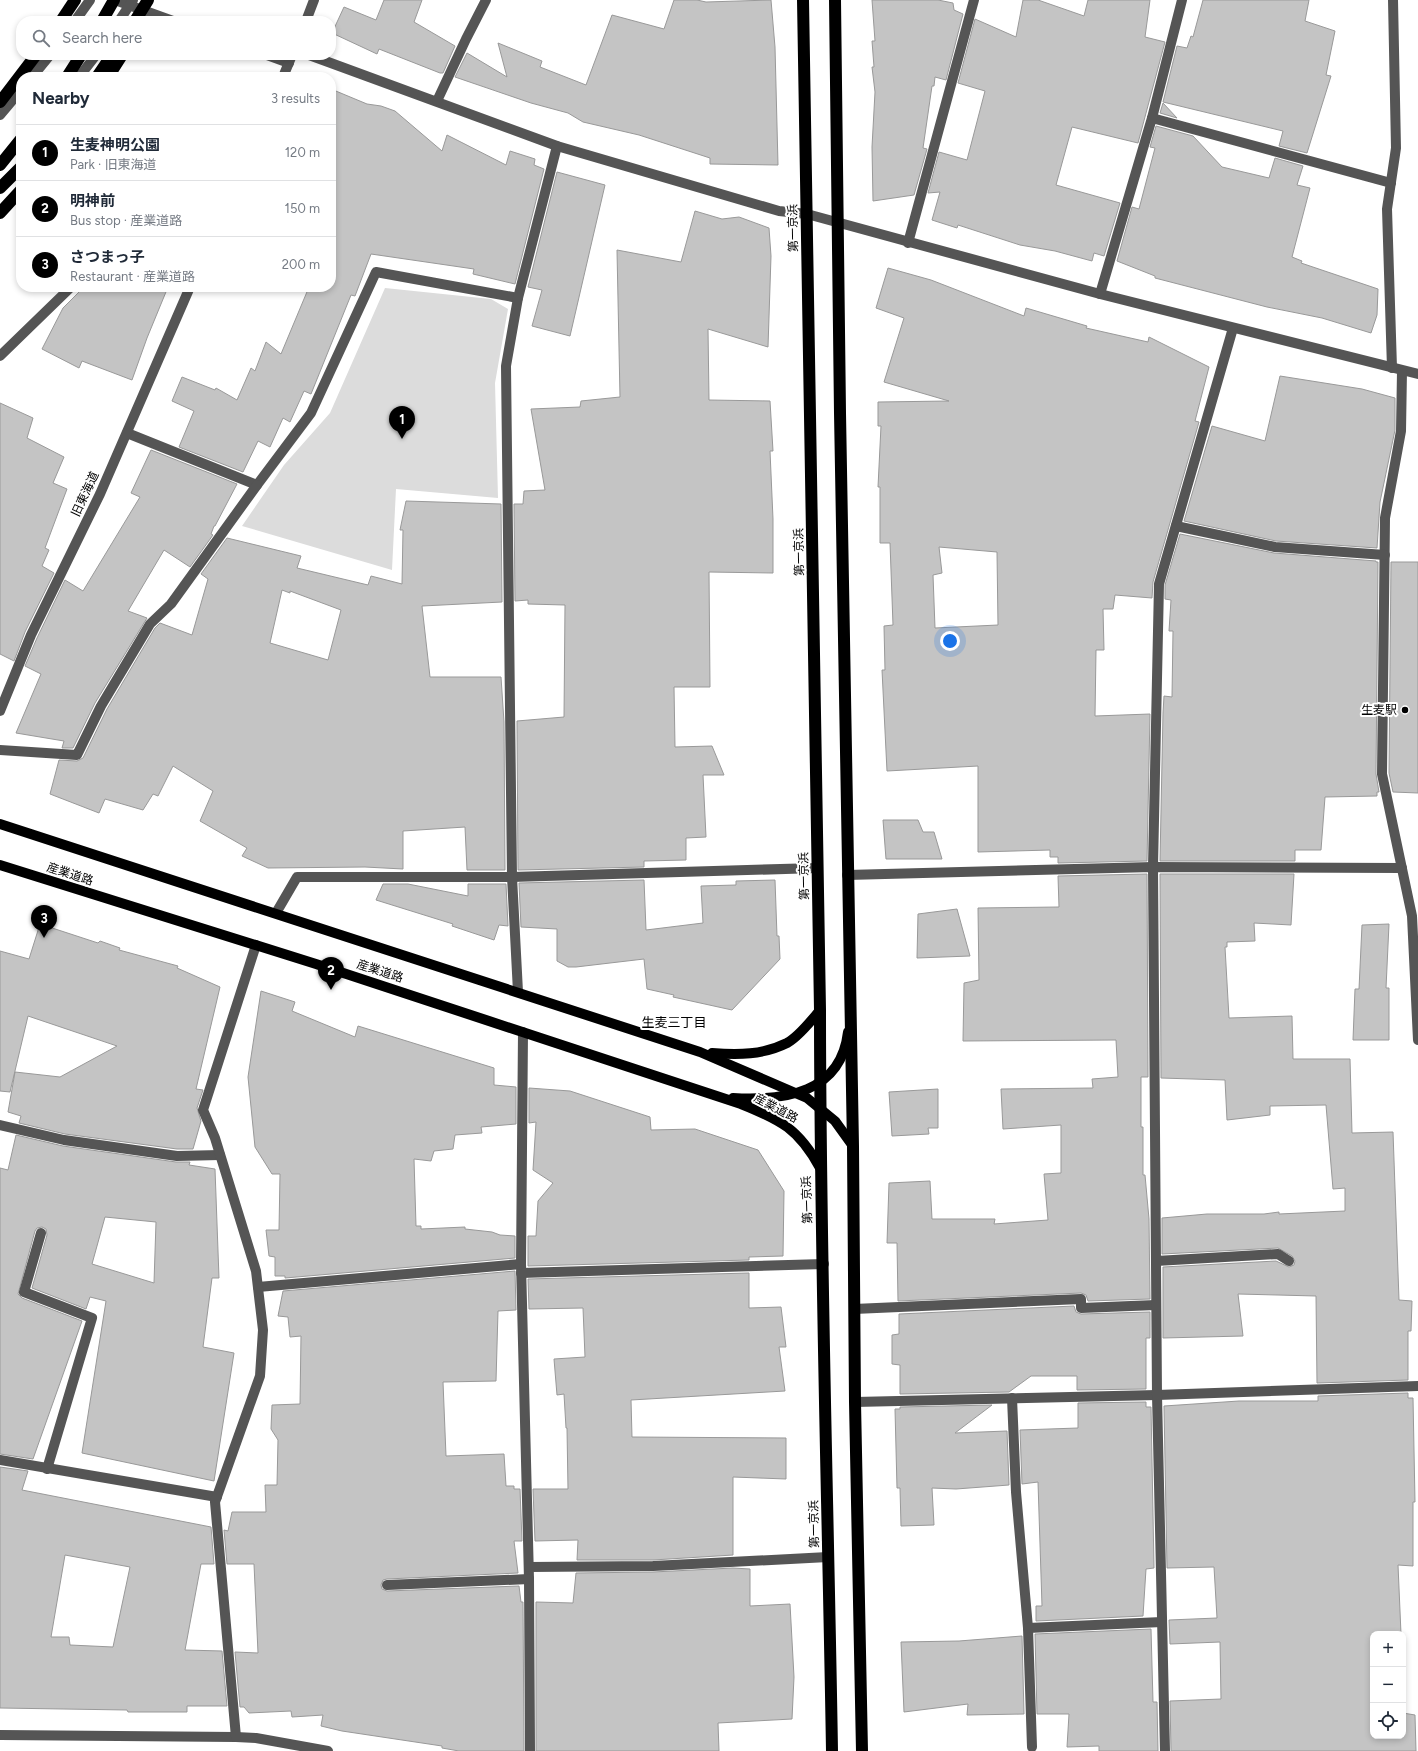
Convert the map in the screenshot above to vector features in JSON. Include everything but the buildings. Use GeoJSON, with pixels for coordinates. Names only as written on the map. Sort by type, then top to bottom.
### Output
{"type":"FeatureCollection","features":[{"type":"Feature","properties":{"kind":"highway"},"geometry":{"type":"LineString","coordinates":[[64,16],[75,0]]}},
{"type":"Feature","properties":{"kind":"highway"},"geometry":{"type":"LineString","coordinates":[[105,16],[114,0]]}},
{"type":"Feature","properties":{"kind":"highway"},"geometry":{"type":"LineString","coordinates":[[138,16],[148,0]]}},
{"type":"Feature","properties":{"kind":"highway"},"geometry":{"type":"LineString","coordinates":[[146,16],[155,0]]}},
{"type":"Feature","properties":{"kind":"highway","name":"第一京浜"},"geometry":{"type":"LineString","coordinates":[[803,0],[820,1010],[820,1168],[824,1264],[832,1751]]}},
{"type":"Feature","properties":{"kind":"highway"},"geometry":{"type":"LineString","coordinates":[[835,0],[847,875],[853,1146],[855,1402],[862,1751]]}},
{"type":"Feature","properties":{"kind":"highway"},"geometry":{"type":"LineString","coordinates":[[23,72],[32,60]]}},
{"type":"Feature","properties":{"kind":"highway"},"geometry":{"type":"LineString","coordinates":[[70,72],[78,60]]}},
{"type":"Feature","properties":{"kind":"highway"},"geometry":{"type":"LineString","coordinates":[[100,72],[109,60]]}},
{"type":"Feature","properties":{"kind":"highway"},"geometry":{"type":"LineString","coordinates":[[111,72],[119,60]]}},
{"type":"Feature","properties":{"kind":"highway"},"geometry":{"type":"LineString","coordinates":[[0,102],[16,81]]}},
{"type":"Feature","properties":{"kind":"highway"},"geometry":{"type":"LineString","coordinates":[[0,165],[16,145]]}},
{"type":"Feature","properties":{"kind":"highway"},"geometry":{"type":"LineString","coordinates":[[0,188],[16,172]]}},
{"type":"Feature","properties":{"kind":"highway"},"geometry":{"type":"LineString","coordinates":[[0,213],[16,195]]}},
{"type":"Feature","properties":{"kind":"main road","name":"産業道路"},"geometry":{"type":"LineString","coordinates":[[0,824],[700,1052],[807,1098],[835,1121],[853,1146]]}},
{"type":"Feature","properties":{"kind":"main road","name":"産業道路"},"geometry":{"type":"LineString","coordinates":[[0,865],[256,945],[741,1104],[778,1121],[796,1133],[811,1151],[820,1168]]}},
{"type":"Feature","properties":{"kind":"main road","name":"産業道路"},"geometry":{"type":"LineString","coordinates":[[700,1052],[739,1055],[750,1054],[781,1045],[788,1042],[820,1010]]}},
{"type":"Feature","properties":{"kind":"main road","name":"産業道路"},"geometry":{"type":"LineString","coordinates":[[704,1091],[732,1098],[752,1099],[784,1096],[811,1088],[829,1076],[840,1061],[847,1039],[850,1013]]}},
{"type":"Feature","properties":{"kind":"street"},"geometry":{"type":"LineString","coordinates":[[79,16],[90,0]]}},
{"type":"Feature","properties":{"kind":"street"},"geometry":{"type":"LineString","coordinates":[[114,0],[159,16]]}},
{"type":"Feature","properties":{"kind":"street"},"geometry":{"type":"LineString","coordinates":[[122,16],[133,0]]}},
{"type":"Feature","properties":{"kind":"street"},"geometry":{"type":"LineString","coordinates":[[308,16],[314,0]]}},
{"type":"Feature","properties":{"kind":"street"},"geometry":{"type":"LineString","coordinates":[[436,101],[486,0]]}},
{"type":"Feature","properties":{"kind":"street"},"geometry":{"type":"LineString","coordinates":[[908,243],[974,0]]}},
{"type":"Feature","properties":{"kind":"street"},"geometry":{"type":"LineString","coordinates":[[1100,294],[1152,118],[1182,0]]}},
{"type":"Feature","properties":{"kind":"street"},"geometry":{"type":"LineString","coordinates":[[1393,0],[1396,148],[1387,209],[1401,431],[1385,518],[1382,774],[1412,916],[1418,1040]]}},
{"type":"Feature","properties":{"kind":"street"},"geometry":{"type":"LineString","coordinates":[[36,72],[46,60]]}},
{"type":"Feature","properties":{"kind":"street"},"geometry":{"type":"LineString","coordinates":[[84,72],[92,60]]}},
{"type":"Feature","properties":{"kind":"street"},"geometry":{"type":"LineString","coordinates":[[285,72],[291,60]]}},
{"type":"Feature","properties":{"kind":"street"},"geometry":{"type":"LineString","coordinates":[[323,60],[557,146],[778,211],[807,214],[908,243],[1100,294],[1418,374]]}},
{"type":"Feature","properties":{"kind":"street"},"geometry":{"type":"LineString","coordinates":[[0,115],[16,96]]}},
{"type":"Feature","properties":{"kind":"street"},"geometry":{"type":"LineString","coordinates":[[1152,118],[1390,183]]}},
{"type":"Feature","properties":{"kind":"street"},"geometry":{"type":"LineString","coordinates":[[518,992],[512,877],[506,366],[518,298],[557,146]]}},
{"type":"Feature","properties":{"kind":"street"},"geometry":{"type":"LineString","coordinates":[[0,170],[16,153]]}},
{"type":"Feature","properties":{"kind":"street"},"geometry":{"type":"LineString","coordinates":[[0,750],[77,755],[102,706],[150,624],[171,604],[311,413],[376,272],[518,298]]}},
{"type":"Feature","properties":{"kind":"street"},"geometry":{"type":"LineString","coordinates":[[0,356],[66,292]]}},
{"type":"Feature","properties":{"kind":"street","name":"旧東海道"},"geometry":{"type":"LineString","coordinates":[[0,711],[30,635],[100,494],[188,292]]}},
{"type":"Feature","properties":{"kind":"street"},"geometry":{"type":"LineString","coordinates":[[1165,1751],[1157,1395],[1153,867],[1159,584],[1233,328]]}},
{"type":"Feature","properties":{"kind":"street"},"geometry":{"type":"LineString","coordinates":[[126,434],[257,485]]}},
{"type":"Feature","properties":{"kind":"street"},"geometry":{"type":"LineString","coordinates":[[1176,526],[1275,547],[1384,555]]}},
{"type":"Feature","properties":{"kind":"street"},"geometry":{"type":"LineString","coordinates":[[847,875],[1153,867],[1402,868]]}},
{"type":"Feature","properties":{"kind":"street"},"geometry":{"type":"LineString","coordinates":[[276,913],[297,877],[512,877],[817,868]]}},
{"type":"Feature","properties":{"kind":"street"},"geometry":{"type":"LineString","coordinates":[[236,1737],[215,1502],[260,1376],[263,1330],[256,1271],[220,1155],[203,1110],[256,945]]}},
{"type":"Feature","properties":{"kind":"street"},"geometry":{"type":"LineString","coordinates":[[523,1032],[521,1268],[529,1567],[530,1751]]}},
{"type":"Feature","properties":{"kind":"street"},"geometry":{"type":"LineString","coordinates":[[0,1125],[64,1140],[178,1156],[220,1155]]}},
{"type":"Feature","properties":{"kind":"street"},"geometry":{"type":"LineString","coordinates":[[41,1233],[24,1292],[92,1318],[47,1469]]}},
{"type":"Feature","properties":{"kind":"street"},"geometry":{"type":"LineString","coordinates":[[1156,1261],[1278,1254],[1289,1261]]}},
{"type":"Feature","properties":{"kind":"street"},"geometry":{"type":"LineString","coordinates":[[258,1287],[350,1278],[521,1268],[824,1264]]}},
{"type":"Feature","properties":{"kind":"street"},"geometry":{"type":"LineString","coordinates":[[854,1309],[1081,1299],[1081,1308],[1156,1305]]}},
{"type":"Feature","properties":{"kind":"street"},"geometry":{"type":"LineString","coordinates":[[855,1402],[1157,1395],[1418,1386]]}},
{"type":"Feature","properties":{"kind":"street"},"geometry":{"type":"LineString","coordinates":[[1012,1398],[1016,1492],[1028,1628],[1032,1747]]}},
{"type":"Feature","properties":{"kind":"street"},"geometry":{"type":"LineString","coordinates":[[0,1460],[217,1497]]}},
{"type":"Feature","properties":{"kind":"street"},"geometry":{"type":"LineString","coordinates":[[529,1567],[653,1566],[828,1557]]}},
{"type":"Feature","properties":{"kind":"street"},"geometry":{"type":"LineString","coordinates":[[387,1585],[529,1579]]}},
{"type":"Feature","properties":{"kind":"street"},"geometry":{"type":"LineString","coordinates":[[1028,1628],[1162,1622]]}},
{"type":"Feature","properties":{"kind":"street"},"geometry":{"type":"LineString","coordinates":[[0,1734],[256,1738],[328,1751]]}},
{"type":"Feature","properties":{"kind":"shaded area"},"geometry":{"type":"Polygon","coordinates":[[[385,288],[491,299],[508,309],[495,383],[498,498],[396,489],[392,570],[242,526],[284,465],[330,413],[385,288]]]}},
{"type":"Feature","properties":{"kind":"place","name":"生麦神明公園"},"geometry":{"type":"Point","coordinates":[402,439]}},
{"type":"Feature","properties":{"kind":"place","name":"生麦駅"},"geometry":{"type":"Point","coordinates":[1405,710]}},
{"type":"Feature","properties":{"kind":"place","name":"さつまっ子"},"geometry":{"type":"Point","coordinates":[44,938]}},
{"type":"Feature","properties":{"kind":"place","name":"明神前"},"geometry":{"type":"Point","coordinates":[331,990]}},
{"type":"Feature","properties":{"kind":"district","name":"生麦三丁目"},"geometry":{"type":"Point","coordinates":[674,1022]}}]}
